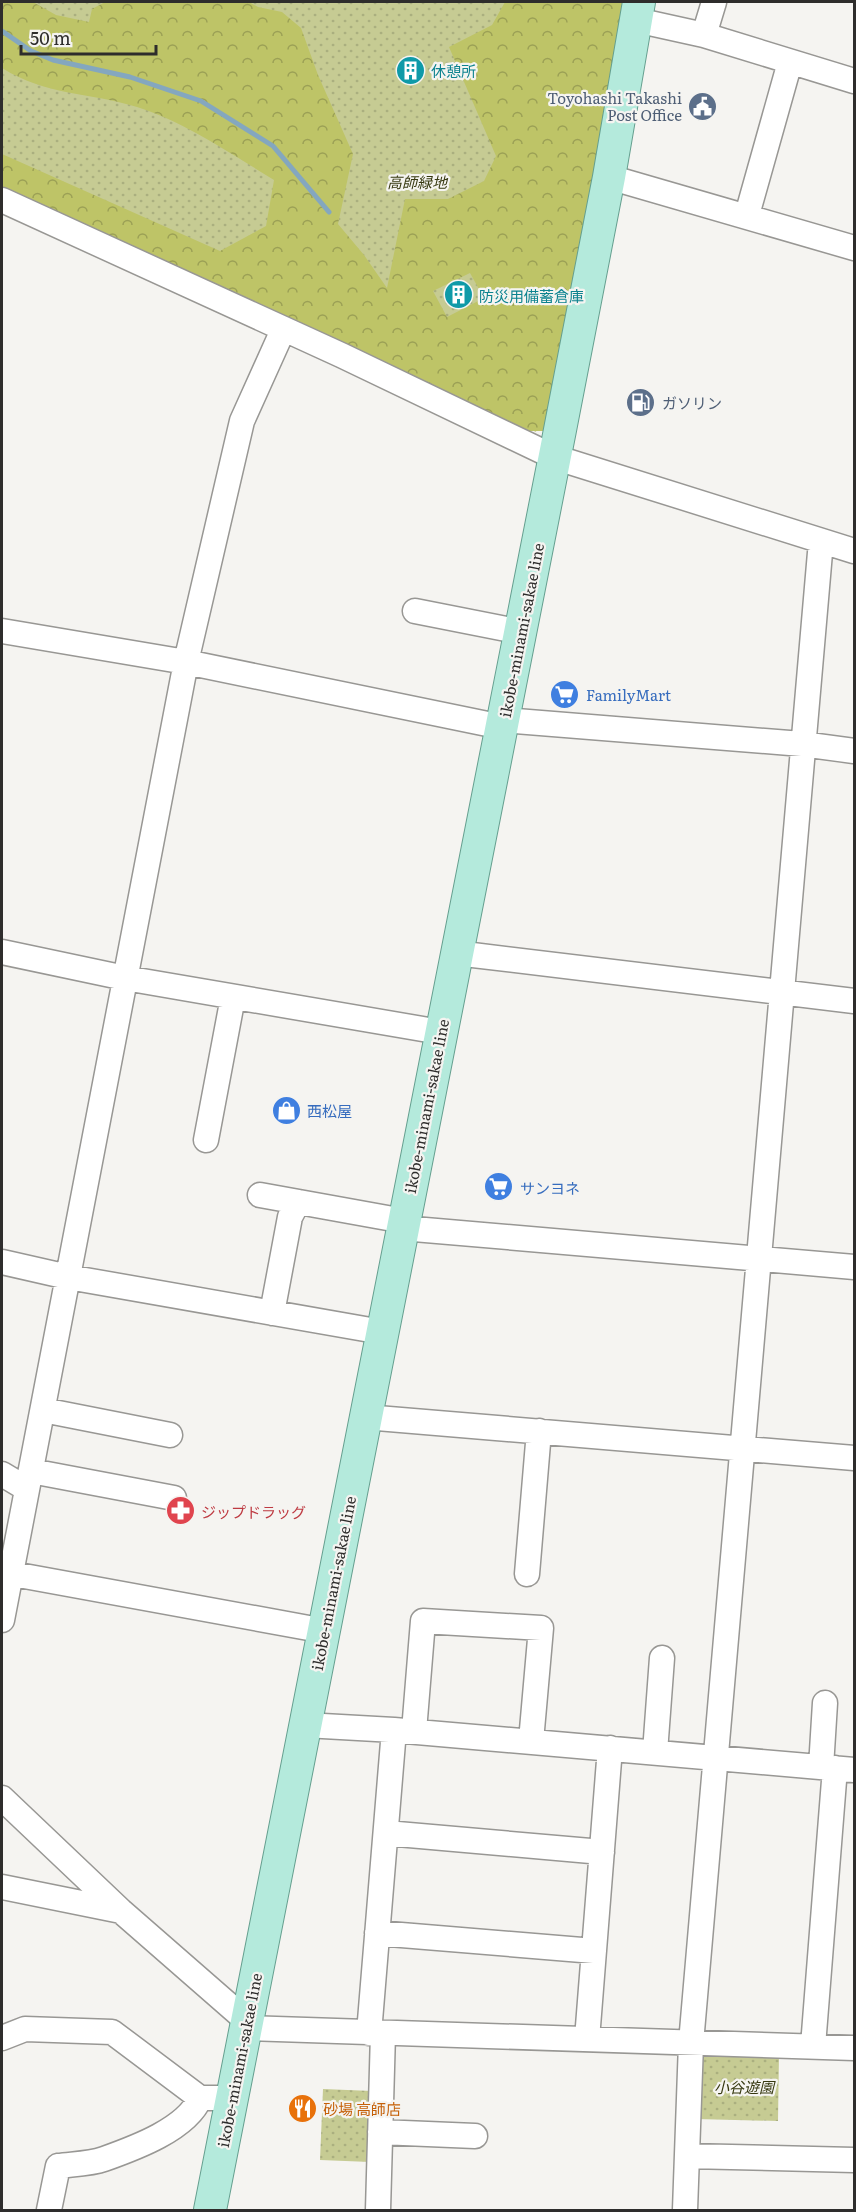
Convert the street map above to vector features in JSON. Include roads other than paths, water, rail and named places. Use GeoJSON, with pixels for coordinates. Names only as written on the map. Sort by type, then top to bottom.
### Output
{"type":"FeatureCollection","features":[{"type":"Feature","properties":{"kind":"main road","name":"ikobe-minami-sakae line"},"geometry":{"type":"LineString","coordinates":[[210,2211],[440,1032],[521,632],[609,177],[638,10]]}},
{"type":"Feature","properties":{"kind":"street"},"geometry":{"type":"LineString","coordinates":[[704,35],[714,2]]}},
{"type":"Feature","properties":{"kind":"street"},"geometry":{"type":"LineString","coordinates":[[638,10],[704,35],[855,81]]}},
{"type":"Feature","properties":{"kind":"street"},"geometry":{"type":"LineString","coordinates":[[747,215],[790,62]]}},
{"type":"Feature","properties":{"kind":"street"},"geometry":{"type":"LineString","coordinates":[[609,177],[855,248]]}},
{"type":"Feature","properties":{"kind":"street"},"geometry":{"type":"LineString","coordinates":[[2,200],[554,457],[855,551]]}},
{"type":"Feature","properties":{"kind":"street"},"geometry":{"type":"LineString","coordinates":[[2,1620],[6,1573],[29,1480],[43,1410],[186,662],[242,421],[283,330]]}},
{"type":"Feature","properties":{"kind":"street"},"geometry":{"type":"LineString","coordinates":[[686,2211],[691,2043],[821,541]]}},
{"type":"Feature","properties":{"kind":"street"},"geometry":{"type":"LineString","coordinates":[[415,611],[521,632]]}},
{"type":"Feature","properties":{"kind":"street"},"geometry":{"type":"LineString","coordinates":[[2,630],[186,662],[503,724],[802,744],[855,751]]}},
{"type":"Feature","properties":{"kind":"street"},"geometry":{"type":"LineString","coordinates":[[2,952],[125,978],[440,1032]]}},
{"type":"Feature","properties":{"kind":"street"},"geometry":{"type":"LineString","coordinates":[[456,953],[855,1001]]}},
{"type":"Feature","properties":{"kind":"street"},"geometry":{"type":"LineString","coordinates":[[206,1140],[233,997]]}},
{"type":"Feature","properties":{"kind":"street"},"geometry":{"type":"LineString","coordinates":[[260,1195],[403,1225],[758,1260],[855,1267]]}},
{"type":"Feature","properties":{"kind":"street"},"geometry":{"type":"LineString","coordinates":[[272,1313],[290,1217],[298,1202]]}},
{"type":"Feature","properties":{"kind":"street"},"geometry":{"type":"LineString","coordinates":[[2,1262],[68,1277],[382,1332]]}},
{"type":"Feature","properties":{"kind":"street"},"geometry":{"type":"LineString","coordinates":[[43,1410],[170,1435]]}},
{"type":"Feature","properties":{"kind":"street"},"geometry":{"type":"LineString","coordinates":[[365,1417],[855,1458]]}},
{"type":"Feature","properties":{"kind":"street"},"geometry":{"type":"LineString","coordinates":[[527,1574],[539,1431]]}},
{"type":"Feature","properties":{"kind":"street"},"geometry":{"type":"LineString","coordinates":[[2,1474],[29,1480],[174,1498]]}},
{"type":"Feature","properties":{"kind":"street"},"geometry":{"type":"LineString","coordinates":[[6,1573],[325,1630]]}},
{"type":"Feature","properties":{"kind":"street"},"geometry":{"type":"LineString","coordinates":[[378,2211],[380,2132],[376,2033],[377,1933],[386,1833],[423,1621],[541,1628],[531,1741]]}},
{"type":"Feature","properties":{"kind":"street"},"geometry":{"type":"LineString","coordinates":[[655,1752],[662,1658]]}},
{"type":"Feature","properties":{"kind":"street"},"geometry":{"type":"LineString","coordinates":[[813,2046],[837,1768],[825,1703]]}},
{"type":"Feature","properties":{"kind":"street"},"geometry":{"type":"LineString","coordinates":[[305,1725],[404,1730],[837,1768]]}},
{"type":"Feature","properties":{"kind":"street"},"geometry":{"type":"LineString","coordinates":[[587,2039],[610,1748]]}},
{"type":"Feature","properties":{"kind":"street"},"geometry":{"type":"LineString","coordinates":[[2,1798],[121,1911],[247,2024],[376,2033],[855,2048]]}},
{"type":"Feature","properties":{"kind":"street"},"geometry":{"type":"LineString","coordinates":[[386,1833],[602,1852]]}},
{"type":"Feature","properties":{"kind":"street"},"geometry":{"type":"LineString","coordinates":[[2,1887],[121,1911]]}},
{"type":"Feature","properties":{"kind":"street"},"geometry":{"type":"LineString","coordinates":[[377,1933],[594,1951]]}},
{"type":"Feature","properties":{"kind":"street"},"geometry":{"type":"LineString","coordinates":[[2,2038],[25,2029],[112,2032],[200,2098],[232,2098]]}},
{"type":"Feature","properties":{"kind":"street"},"geometry":{"type":"LineString","coordinates":[[49,2211],[58,2166],[103,2159],[160,2134],[185,2121],[200,2098]]}},
{"type":"Feature","properties":{"kind":"street"},"geometry":{"type":"LineString","coordinates":[[380,2132],[476,2136]]}},
{"type":"Feature","properties":{"kind":"street"},"geometry":{"type":"LineString","coordinates":[[687,2156],[855,2160]]}},
{"type":"Feature","properties":{"kind":"waterway"},"geometry":{"type":"LineString","coordinates":[[2,31],[31,51],[53,60],[130,77],[201,101],[273,146],[329,212]]}},
{"type":"Feature","properties":{"kind":"place","name":"休憩所"},"geometry":{"type":"Point","coordinates":[410,70]}},
{"type":"Feature","properties":{"kind":"place","name":"Toyohashi Takashi Post Office"},"geometry":{"type":"Point","coordinates":[703,106]}},
{"type":"Feature","properties":{"kind":"place","name":"防災用備蓄倉庫"},"geometry":{"type":"Point","coordinates":[458,295]}},
{"type":"Feature","properties":{"kind":"place","name":"ガソリン"},"geometry":{"type":"Point","coordinates":[641,402]}},
{"type":"Feature","properties":{"kind":"place","name":"FamilyMart"},"geometry":{"type":"Point","coordinates":[565,694]}},
{"type":"Feature","properties":{"kind":"place","name":"西松屋"},"geometry":{"type":"Point","coordinates":[286,1110]}},
{"type":"Feature","properties":{"kind":"place","name":"サンヨネ"},"geometry":{"type":"Point","coordinates":[499,1187]}},
{"type":"Feature","properties":{"kind":"place","name":"ジップドラッグ"},"geometry":{"type":"Point","coordinates":[180,1511]}},
{"type":"Feature","properties":{"kind":"place","name":"砂場 高師店"},"geometry":{"type":"Point","coordinates":[302,2108]}},
{"type":"Feature","properties":{"kind":"park label","name":"高師緑地"},"geometry":{"type":"Point","coordinates":[417,181]}},
{"type":"Feature","properties":{"kind":"park label","name":"小谷遊園"},"geometry":{"type":"Point","coordinates":[744,2086]}}]}
